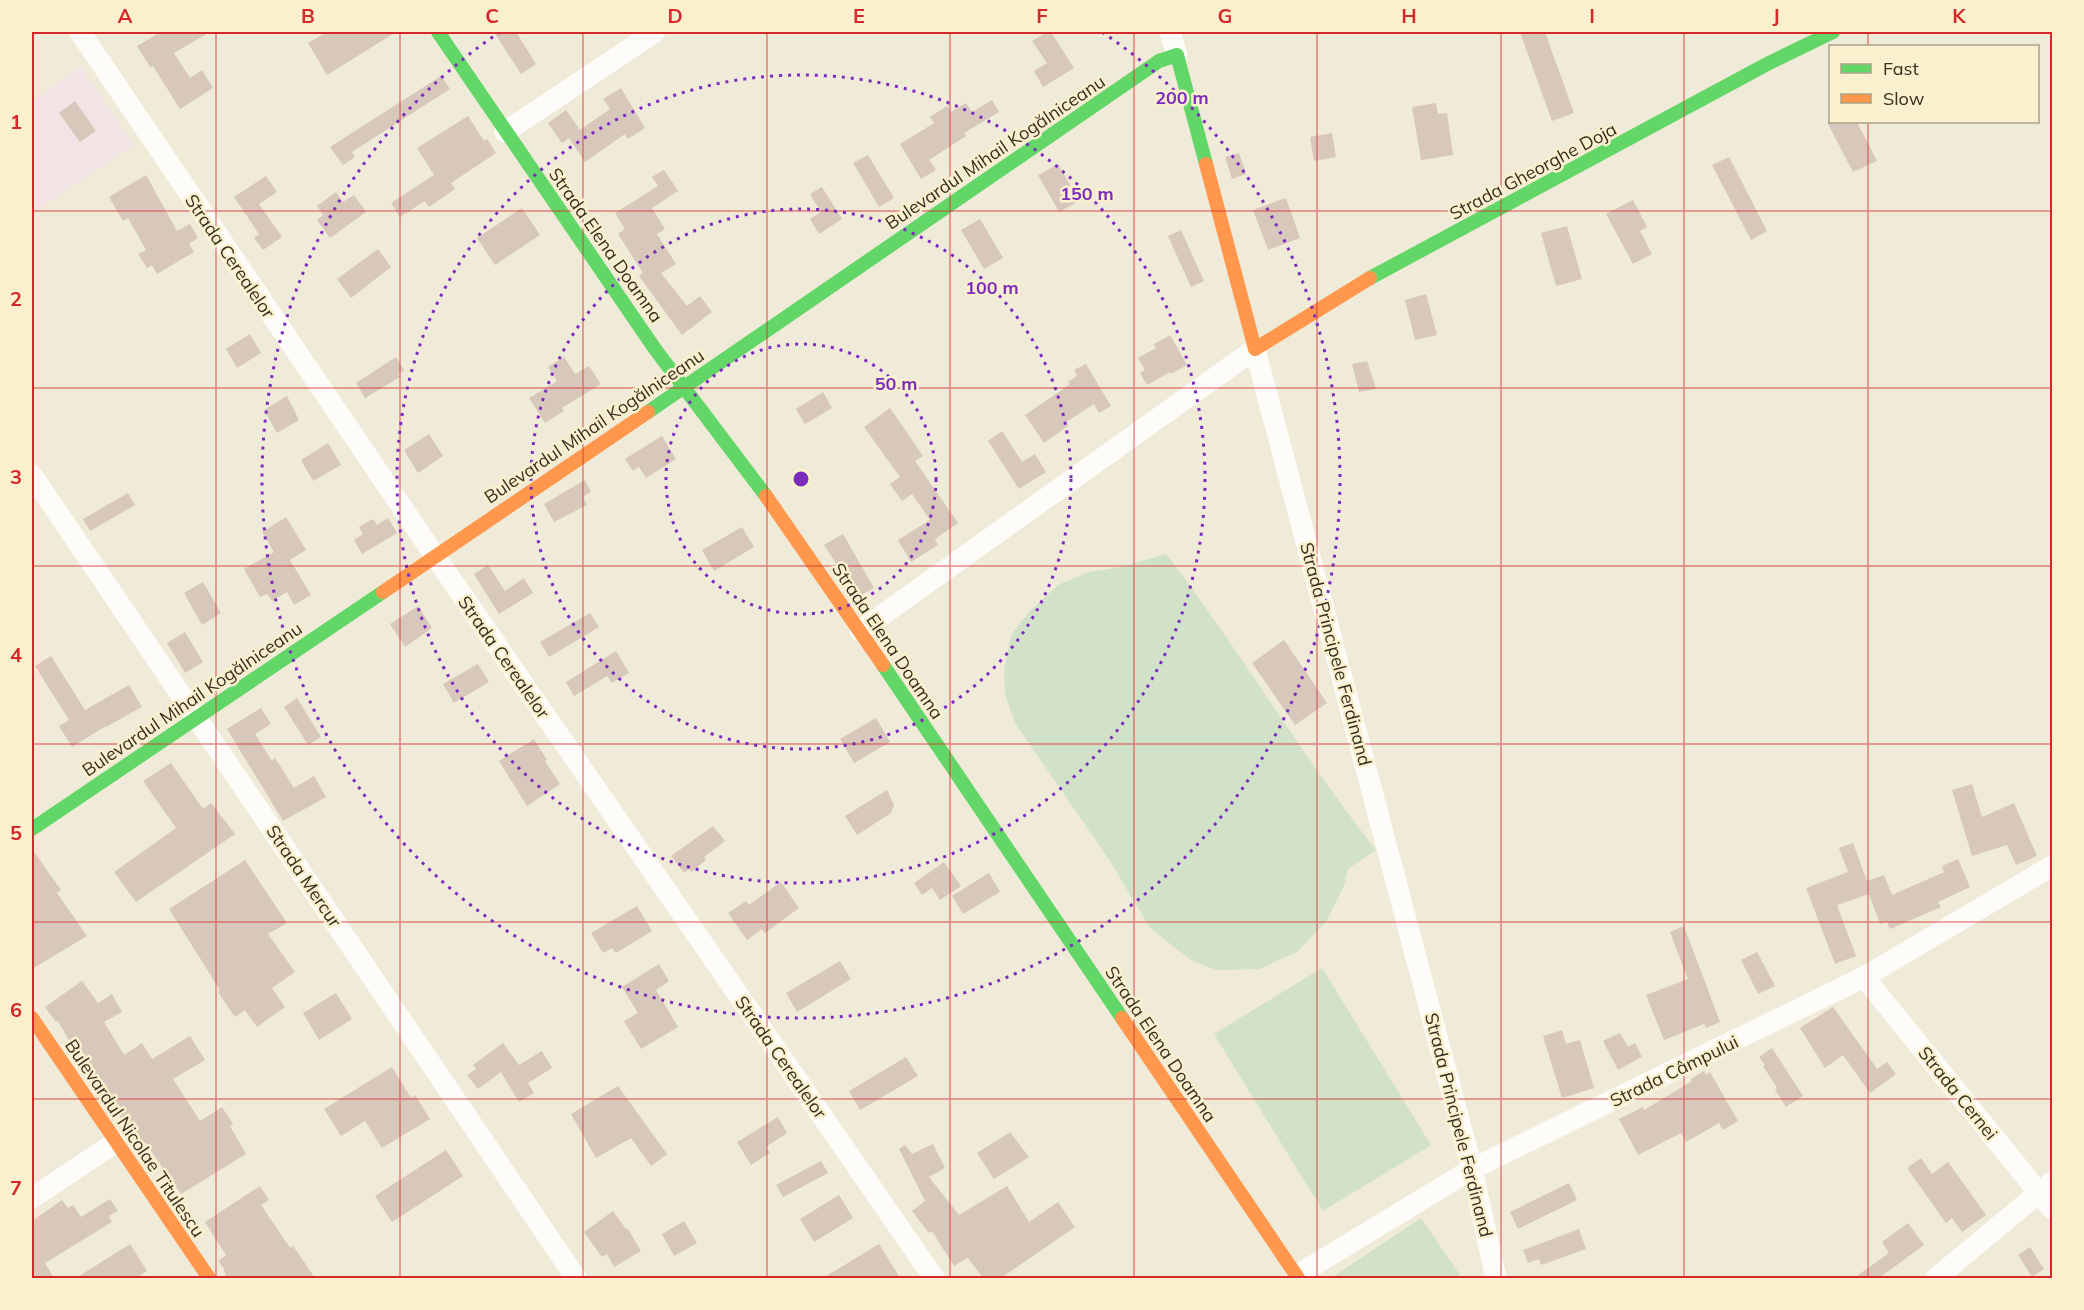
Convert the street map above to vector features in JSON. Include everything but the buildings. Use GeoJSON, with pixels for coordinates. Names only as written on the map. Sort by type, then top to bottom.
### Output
{"type":"FeatureCollection","features":[{"type":"Feature","properties":{"kind":"main road","name":"Strada Elena Doamna"},"geometry":{"type":"LineString","coordinates":[[438,32],[505,132],[684,387],[753,477],[860,631],[1297,1277]]}},
{"type":"Feature","properties":{"kind":"main road","name":"Strada Gheorghe Doja"},"geometry":{"type":"LineString","coordinates":[[1255,349],[1358,284],[1769,63],[1833,32]]}},
{"type":"Feature","properties":{"kind":"main road","name":"Bulevardul Mihail Kogălniceanu"},"geometry":{"type":"LineString","coordinates":[[32,829],[684,387],[1159,61],[1177,55]]}},
{"type":"Feature","properties":{"kind":"main road","name":"Strada Principele Ferdinand"},"geometry":{"type":"LineString","coordinates":[[1177,55],[1255,349]]}},
{"type":"Feature","properties":{"kind":"main road","name":"Bulevardul Nicolae Titulescu"},"geometry":{"type":"LineString","coordinates":[[32,1017],[209,1278]]}},
{"type":"Feature","properties":{"kind":"street","name":"Strada Cerealelor"},"geometry":{"type":"LineString","coordinates":[[80,32],[435,556],[934,1278]]}},
{"type":"Feature","properties":{"kind":"street"},"geometry":{"type":"LineString","coordinates":[[505,132],[655,32]]}},
{"type":"Feature","properties":{"kind":"street","name":"Strada Principele Ferdinand"},"geometry":{"type":"LineString","coordinates":[[1170,32],[1177,55]]}},
{"type":"Feature","properties":{"kind":"street"},"geometry":{"type":"LineString","coordinates":[[860,631],[1255,349]]}},
{"type":"Feature","properties":{"kind":"street","name":"Strada Principele Ferdinand"},"geometry":{"type":"LineString","coordinates":[[1255,349],[1472,1169],[1496,1278]]}},
{"type":"Feature","properties":{"kind":"street","name":"Strada Mercur"},"geometry":{"type":"LineString","coordinates":[[32,475],[576,1278]]}},
{"type":"Feature","properties":{"kind":"street","name":"Strada Câmpului"},"geometry":{"type":"LineString","coordinates":[[1297,1277],[1472,1169],[1864,977],[2052,866]]}},
{"type":"Feature","properties":{"kind":"street","name":"Strada Cernei"},"geometry":{"type":"LineString","coordinates":[[1864,977],[2048,1194]]}},
{"type":"Feature","properties":{"kind":"street"},"geometry":{"type":"LineString","coordinates":[[32,1198],[116,1142]]}},
{"type":"Feature","properties":{"kind":"street"},"geometry":{"type":"LineString","coordinates":[[1936,1278],[2048,1194]]}},
{"type":"Feature","properties":{"kind":"shaded area"},"geometry":{"type":"Polygon","coordinates":[[[81,67],[134,145],[32,214],[32,101],[81,67]]]}},
{"type":"Feature","properties":{"kind":"green space"},"geometry":{"type":"Polygon","coordinates":[[[1166,554],[1348,814],[1376,850],[1348,869],[1344,886],[1326,922],[1297,952],[1259,969],[1216,970],[1191,960],[1150,928],[1110,861],[1015,723],[1005,694],[1004,671],[1011,635],[1030,611],[1058,585],[1089,572],[1121,567],[1166,554]]]}},
{"type":"Feature","properties":{"kind":"green space"},"geometry":{"type":"Polygon","coordinates":[[[1322,968],[1431,1145],[1323,1211],[1214,1034],[1322,968]]]}},
{"type":"Feature","properties":{"kind":"green space"},"geometry":{"type":"Polygon","coordinates":[[[1421,1218],[1462,1278],[1331,1278],[1421,1218]]]}},
{"type":"Feature","properties":{"kind":"traffic: fast"},"geometry":{"type":"LineString","coordinates":[[438,32],[655,349],[766,496]]}},
{"type":"Feature","properties":{"kind":"traffic: fast"},"geometry":{"type":"LineString","coordinates":[[1370,278],[1769,63],[1833,32]]}},
{"type":"Feature","properties":{"kind":"traffic: fast"},"geometry":{"type":"LineString","coordinates":[[648,412],[1159,61],[1177,55],[1206,164]]}},
{"type":"Feature","properties":{"kind":"traffic: fast"},"geometry":{"type":"LineString","coordinates":[[32,829],[383,592]]}},
{"type":"Feature","properties":{"kind":"traffic: fast"},"geometry":{"type":"LineString","coordinates":[[883,665],[1122,1018]]}},
{"type":"Feature","properties":{"kind":"traffic: slow"},"geometry":{"type":"LineString","coordinates":[[1206,164],[1255,349],[1370,278]]}},
{"type":"Feature","properties":{"kind":"traffic: slow"},"geometry":{"type":"LineString","coordinates":[[383,592],[648,412]]}},
{"type":"Feature","properties":{"kind":"traffic: slow"},"geometry":{"type":"LineString","coordinates":[[766,496],[883,665]]}},
{"type":"Feature","properties":{"kind":"traffic: slow"},"geometry":{"type":"LineString","coordinates":[[32,1018],[209,1278]]}},
{"type":"Feature","properties":{"kind":"traffic: slow"},"geometry":{"type":"LineString","coordinates":[[1122,1018],[1298,1278]]}}]}
